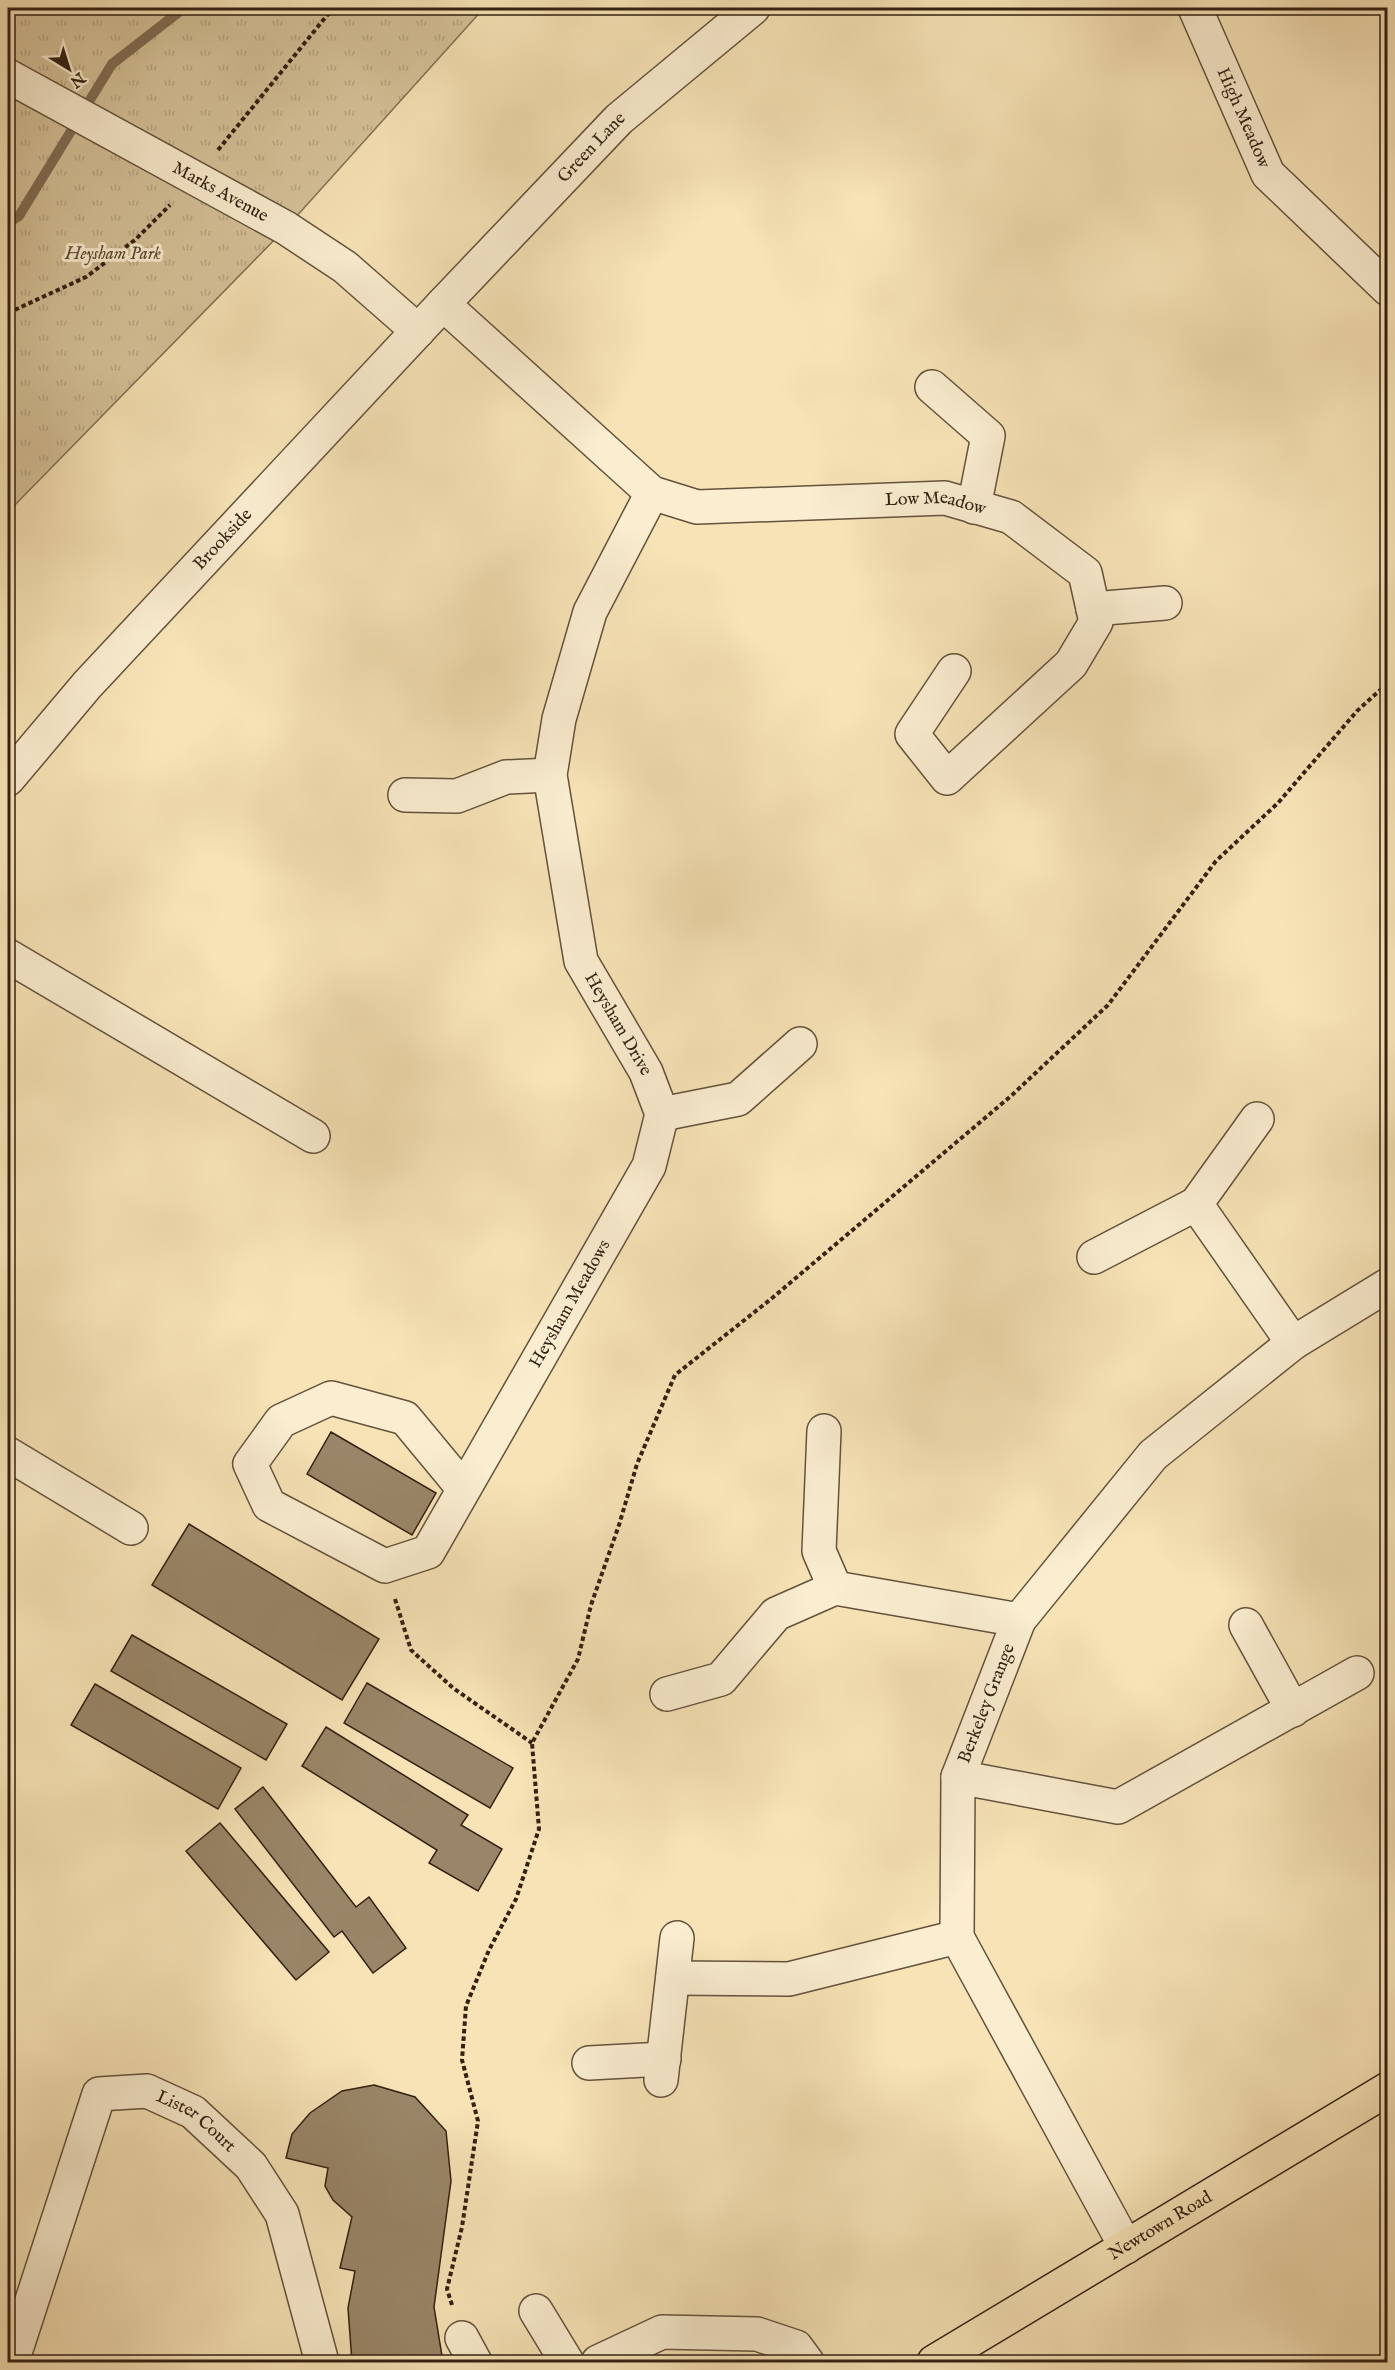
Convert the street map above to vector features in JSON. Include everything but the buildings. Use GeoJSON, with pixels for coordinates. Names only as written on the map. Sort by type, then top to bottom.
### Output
{"type":"FeatureCollection","features":[{"type":"Feature","properties":{"kind":"main road","name":"Newtown Road"},"geometry":{"type":"LineString","coordinates":[[934,2362],[1388,2089]]}},
{"type":"Feature","properties":{"kind":"street","name":"Green Lane"},"geometry":{"type":"LineString","coordinates":[[443,304],[619,120],[753,8]]}},
{"type":"Feature","properties":{"kind":"street","name":"High Meadow"},"geometry":{"type":"LineString","coordinates":[[1195,8],[1268,174],[1388,290]]}},
{"type":"Feature","properties":{"kind":"street","name":"Marks Avenue"},"geometry":{"type":"LineString","coordinates":[[8,76],[286,228],[345,267],[418,331]]}},
{"type":"Feature","properties":{"kind":"street","name":"Brookside"},"geometry":{"type":"LineString","coordinates":[[8,779],[87,684],[443,304]]}},
{"type":"Feature","properties":{"kind":"street","name":"Low Meadow"},"geometry":{"type":"LineString","coordinates":[[443,304],[652,493],[698,507],[945,498],[1011,517],[1085,573],[1096,622],[1071,664],[947,778],[912,734],[954,671]]}},
{"type":"Feature","properties":{"kind":"street"},"geometry":{"type":"LineString","coordinates":[[932,387],[988,436],[974,507]]}},
{"type":"Feature","properties":{"kind":"street","name":"Heysham Drive"},"geometry":{"type":"LineString","coordinates":[[652,493],[590,612],[560,719],[550,775],[581,961],[646,1072],[662,1114]]}},
{"type":"Feature","properties":{"kind":"street"},"geometry":{"type":"LineString","coordinates":[[1093,609],[1165,603]]}},
{"type":"Feature","properties":{"kind":"street"},"geometry":{"type":"LineString","coordinates":[[405,795],[457,796],[506,777],[550,775]]}},
{"type":"Feature","properties":{"kind":"street"},"geometry":{"type":"LineString","coordinates":[[8,957],[313,1136]]}},
{"type":"Feature","properties":{"kind":"street"},"geometry":{"type":"LineString","coordinates":[[662,1114],[738,1099],[800,1044]]}},
{"type":"Feature","properties":{"kind":"street","name":"Heysham Meadows"},"geometry":{"type":"LineString","coordinates":[[385,1566],[428,1551],[649,1166],[662,1114]]}},
{"type":"Feature","properties":{"kind":"street"},"geometry":{"type":"LineString","coordinates":[[1094,1257],[1196,1204],[1257,1119]]}},
{"type":"Feature","properties":{"kind":"street"},"geometry":{"type":"LineString","coordinates":[[1196,1204],[1293,1343]]}},
{"type":"Feature","properties":{"kind":"street","name":"Berkeley Grange"},"geometry":{"type":"LineString","coordinates":[[1126,2247],[957,1937],[958,1778],[1019,1620],[1153,1455],[1293,1343],[1388,1285]]}},
{"type":"Feature","properties":{"kind":"street"},"geometry":{"type":"LineString","coordinates":[[385,1566],[269,1505],[250,1464],[281,1421],[331,1398],[405,1418],[463,1488]]}},
{"type":"Feature","properties":{"kind":"street"},"geometry":{"type":"LineString","coordinates":[[824,1431],[819,1551],[835,1588]]}},
{"type":"Feature","properties":{"kind":"street"},"geometry":{"type":"LineString","coordinates":[[8,1454],[131,1528]]}},
{"type":"Feature","properties":{"kind":"street"},"geometry":{"type":"LineString","coordinates":[[667,1694],[721,1680],[776,1614],[835,1588],[1019,1620]]}},
{"type":"Feature","properties":{"kind":"street"},"geometry":{"type":"LineString","coordinates":[[1246,1625],[1293,1710]]}},
{"type":"Feature","properties":{"kind":"street"},"geometry":{"type":"LineString","coordinates":[[958,1778],[1118,1807],[1357,1673]]}},
{"type":"Feature","properties":{"kind":"street"},"geometry":{"type":"LineString","coordinates":[[673,1978],[789,1979],[957,1937]]}},
{"type":"Feature","properties":{"kind":"street"},"geometry":{"type":"LineString","coordinates":[[589,2063],[663,2070],[677,1938]]}},
{"type":"Feature","properties":{"kind":"street","name":"Lister Court"},"geometry":{"type":"LineString","coordinates":[[12,2362],[99,2094],[147,2091],[193,2112],[251,2166],[282,2214],[322,2362]]}},
{"type":"Feature","properties":{"kind":"street"},"geometry":{"type":"LineString","coordinates":[[536,2311],[567,2362]]}},
{"type":"Feature","properties":{"kind":"street"},"geometry":{"type":"LineString","coordinates":[[598,2362],[662,2332],[758,2334],[796,2347],[807,2362]]}},
{"type":"Feature","properties":{"kind":"path"},"geometry":{"type":"LineString","coordinates":[[8,313],[86,277],[135,240],[196,177],[333,8]]}},
{"type":"Feature","properties":{"kind":"path"},"geometry":{"type":"LineString","coordinates":[[385,1566],[411,1650],[453,1688],[532,1743]]}},
{"type":"Feature","properties":{"kind":"green space","name":"Heysham Park"},"geometry":{"type":"Polygon","coordinates":[[[13,8],[484,8],[286,228],[8,512],[8,16],[13,8]]]}},
{"type":"Feature","properties":{"kind":"waterway"},"geometry":{"type":"LineString","coordinates":[[8,223],[19,216],[112,64],[184,8]]}}]}
